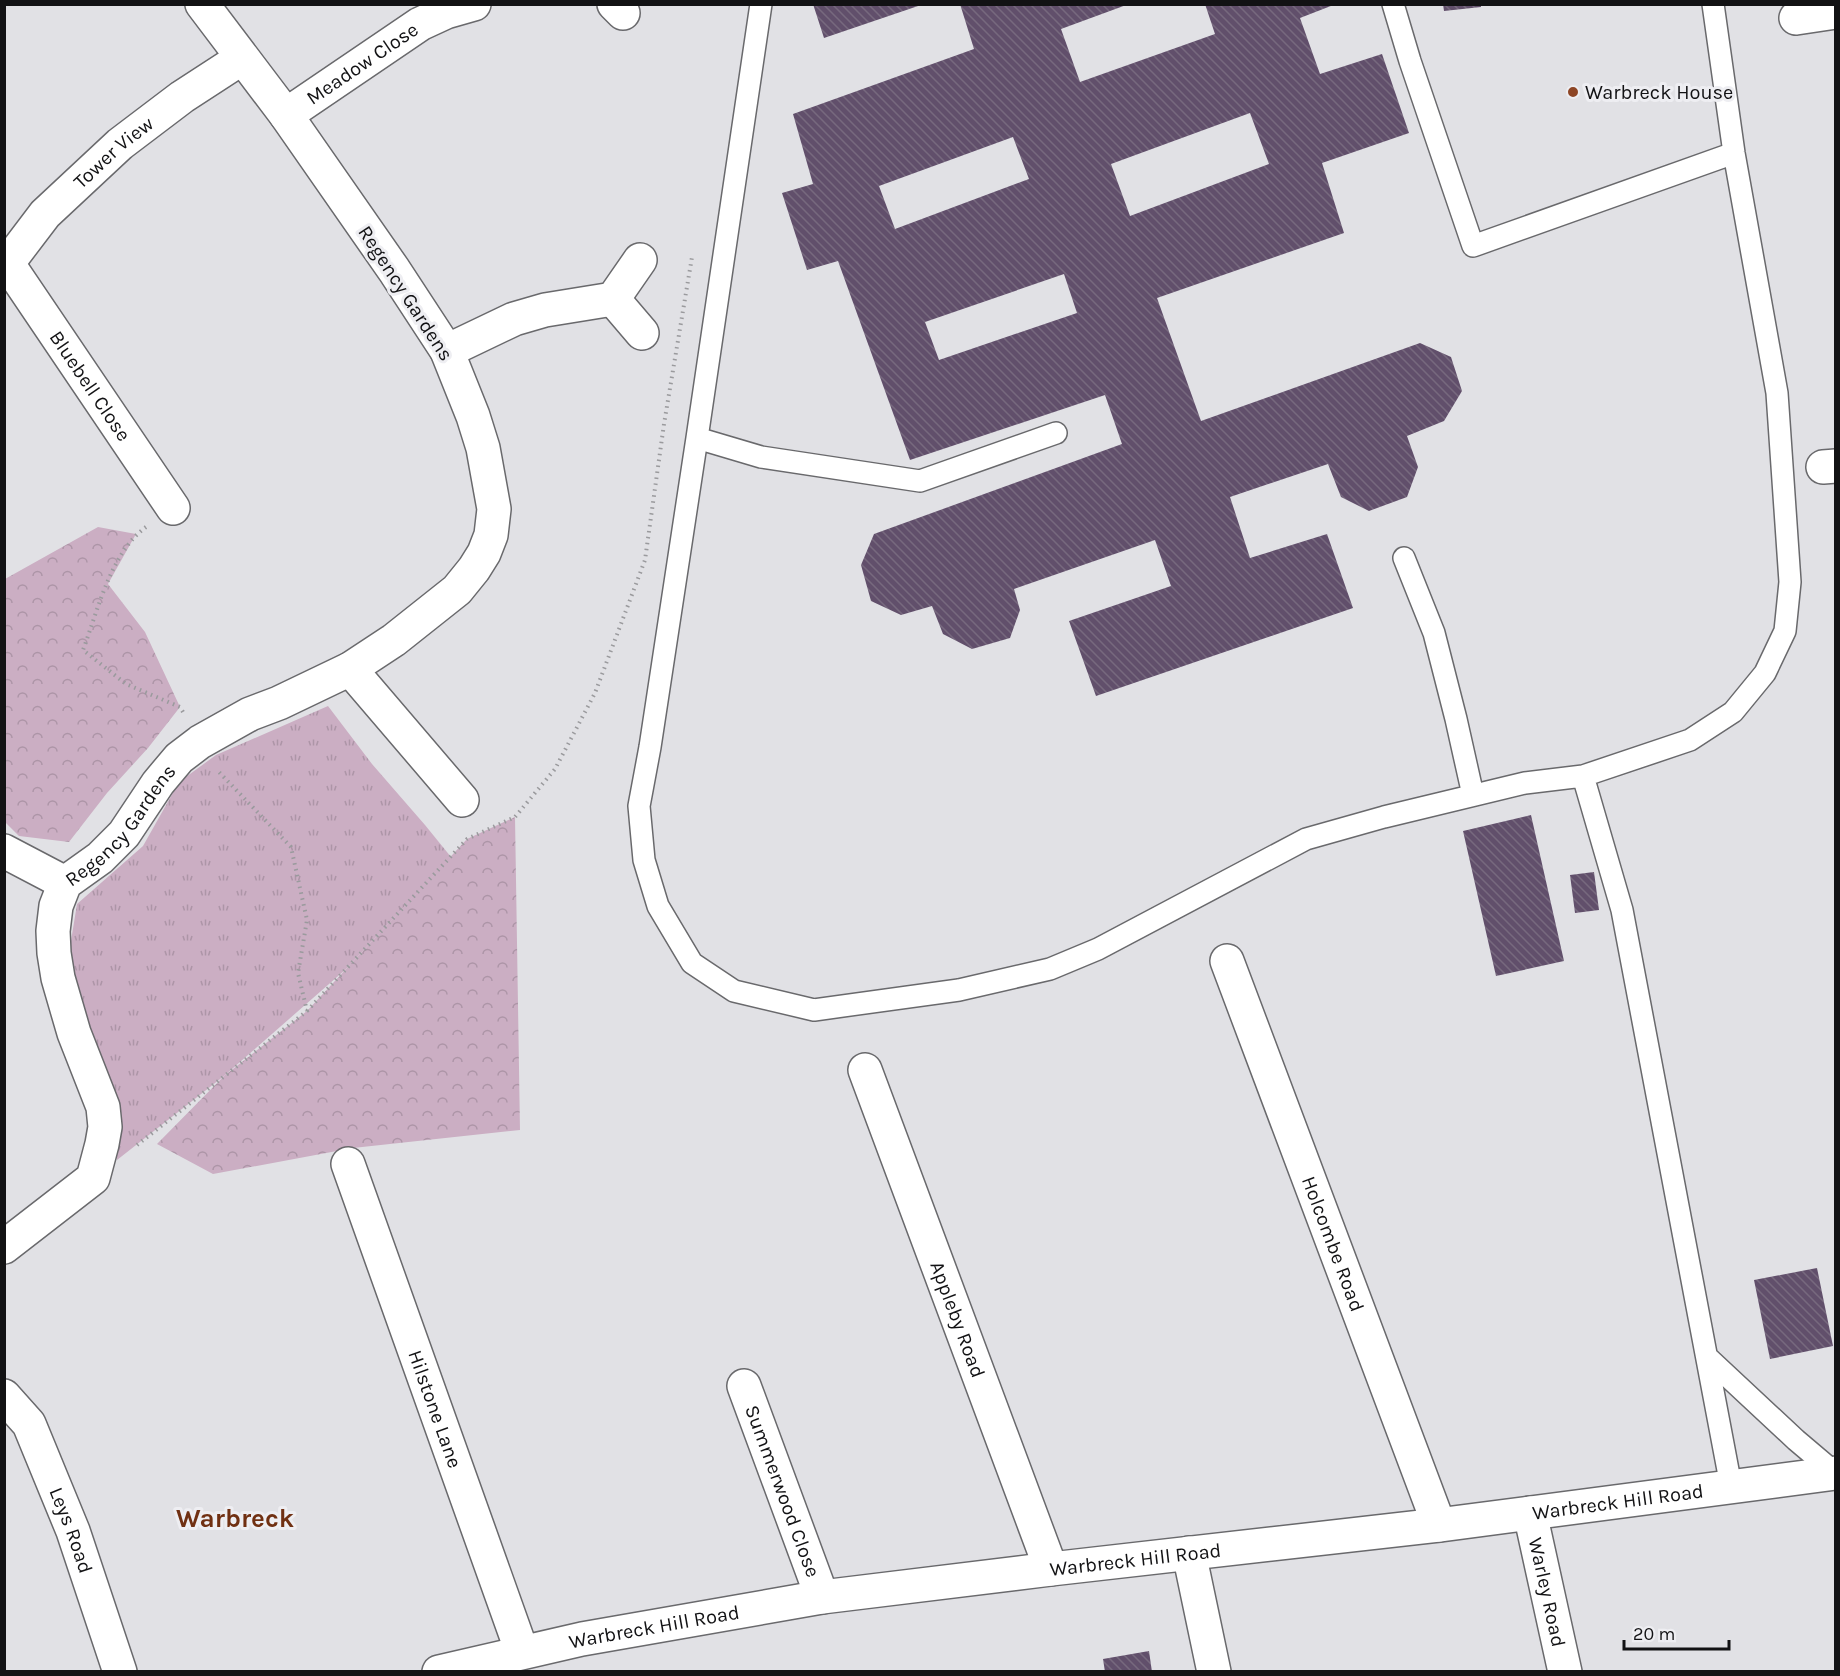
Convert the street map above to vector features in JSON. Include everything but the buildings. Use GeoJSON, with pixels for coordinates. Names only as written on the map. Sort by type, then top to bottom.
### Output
{"type":"FeatureCollection","features":[{"type":"Feature","properties":{"kind":"street","name":"Regency Gardens"},"geometry":{"type":"LineString","coordinates":[[4,1247],[93,1178],[105,1126],[103,1107],[74,1033],[56,970],[53,931],[56,906],[65,883],[100,858],[124,834],[158,783],[179,758],[200,742],[250,714],[279,703],[350,669],[394,640],[457,590],[484,553],[491,535],[494,509],[483,448],[447,351],[394,270],[286,115],[202,4]]}},
{"type":"Feature","properties":{"kind":"street","name":"Meadow Close"},"geometry":{"type":"LineString","coordinates":[[286,115],[420,24],[446,12],[474,4]]}},
{"type":"Feature","properties":{"kind":"street"},"geometry":{"type":"LineString","coordinates":[[1796,18],[1836,12]]}},
{"type":"Feature","properties":{"kind":"street","name":"Tower View"},"geometry":{"type":"LineString","coordinates":[[6,266],[45,214],[120,144],[182,97],[242,58]]}},
{"type":"Feature","properties":{"kind":"street"},"geometry":{"type":"LineString","coordinates":[[447,351],[514,319],[545,310],[613,299],[640,260]]}},
{"type":"Feature","properties":{"kind":"street","name":"Bluebell Close"},"geometry":{"type":"LineString","coordinates":[[6,266],[172,508]]}},
{"type":"Feature","properties":{"kind":"street"},"geometry":{"type":"LineString","coordinates":[[613,299],[642,333]]}},
{"type":"Feature","properties":{"kind":"street"},"geometry":{"type":"LineString","coordinates":[[350,669],[462,800]]}},
{"type":"Feature","properties":{"kind":"street"},"geometry":{"type":"LineString","coordinates":[[4,851],[65,883]]}},
{"type":"Feature","properties":{"kind":"street","name":"Holcombe Road"},"geometry":{"type":"LineString","coordinates":[[1227,960],[1439,1525]]}},
{"type":"Feature","properties":{"kind":"street","name":"Appleby Road"},"geometry":{"type":"LineString","coordinates":[[865,1070],[1051,1569]]}},
{"type":"Feature","properties":{"kind":"street","name":"Hilstone Lane"},"geometry":{"type":"LineString","coordinates":[[348,1164],[522,1652]]}},
{"type":"Feature","properties":{"kind":"street","name":"Summerwood Close"},"geometry":{"type":"LineString","coordinates":[[744,1386],[822,1597]]}},
{"type":"Feature","properties":{"kind":"street","name":"Leys Road"},"geometry":{"type":"LineString","coordinates":[[4,1396],[29,1424],[73,1530],[120,1671]]}},
{"type":"Feature","properties":{"kind":"street","name":"Warbreck Hill Road"},"geometry":{"type":"LineString","coordinates":[[439,1671],[582,1639],[822,1597],[1439,1525],[1835,1473]]}},
{"type":"Feature","properties":{"kind":"street","name":"Warley Road"},"geometry":{"type":"LineString","coordinates":[[1530,1513],[1565,1671]]}},
{"type":"Feature","properties":{"kind":"street"},"geometry":{"type":"LineString","coordinates":[[1190,1553],[1214,1671]]}},
{"type":"Feature","properties":{"kind":"lane"},"geometry":{"type":"LineString","coordinates":[[760,4],[697,438],[639,806],[644,860],[658,906],[692,963],[734,992],[814,1010],[959,990],[1050,969],[1098,949],[1306,840],[1384,817],[1473,795],[1525,783],[1583,776],[1690,740],[1733,712],[1765,673],[1785,631],[1790,582],[1777,393],[1734,153],[1713,4]]}},
{"type":"Feature","properties":{"kind":"lane"},"geometry":{"type":"LineString","coordinates":[[1393,4],[1473,246],[1734,153]]}},
{"type":"Feature","properties":{"kind":"lane"},"geometry":{"type":"LineString","coordinates":[[697,438],[761,457],[920,481],[1056,433]]}},
{"type":"Feature","properties":{"kind":"lane"},"geometry":{"type":"LineString","coordinates":[[1404,558],[1434,633],[1473,795]]}},
{"type":"Feature","properties":{"kind":"lane"},"geometry":{"type":"LineString","coordinates":[[1583,776],[1622,910],[1731,1486]]}},
{"type":"Feature","properties":{"kind":"lane"},"geometry":{"type":"LineString","coordinates":[[1707,1358],[1835,1473]]}},
{"type":"Feature","properties":{"kind":"path"},"geometry":{"type":"LineString","coordinates":[[135,1146],[307,1011],[467,840],[514,817],[555,769],[595,693],[645,560],[664,424],[693,249]]}},
{"type":"Feature","properties":{"kind":"path"},"geometry":{"type":"LineString","coordinates":[[172,508],[136,534],[112,572],[83,650],[126,684],[180,707],[215,768],[291,846],[307,920],[298,973],[307,1011]]}},
{"type":"Feature","properties":{"kind":"green space"},"geometry":{"type":"Polygon","coordinates":[[[98,527],[136,534],[108,584],[145,632],[180,707],[69,842],[19,836],[5,822],[5,579],[98,527]]]}},
{"type":"Feature","properties":{"kind":"green space"},"geometry":{"type":"Polygon","coordinates":[[[328,706],[372,764],[451,857],[345,970],[224,1076],[117,1160],[116,1097],[75,994],[70,947],[77,904],[143,846],[179,782],[216,755],[328,706]]]}},
{"type":"Feature","properties":{"kind":"green space"},"geometry":{"type":"Polygon","coordinates":[[[515,817],[520,1130],[353,1148],[213,1174],[157,1144],[224,1076],[307,1011],[467,839],[515,817]]]}},
{"type":"Feature","properties":{"kind":"place","name":"Warbreck House"},"geometry":{"type":"Point","coordinates":[1573,92]}},
{"type":"Feature","properties":{"kind":"district","name":"Warbreck"},"geometry":{"type":"Point","coordinates":[235,1518]}}]}
